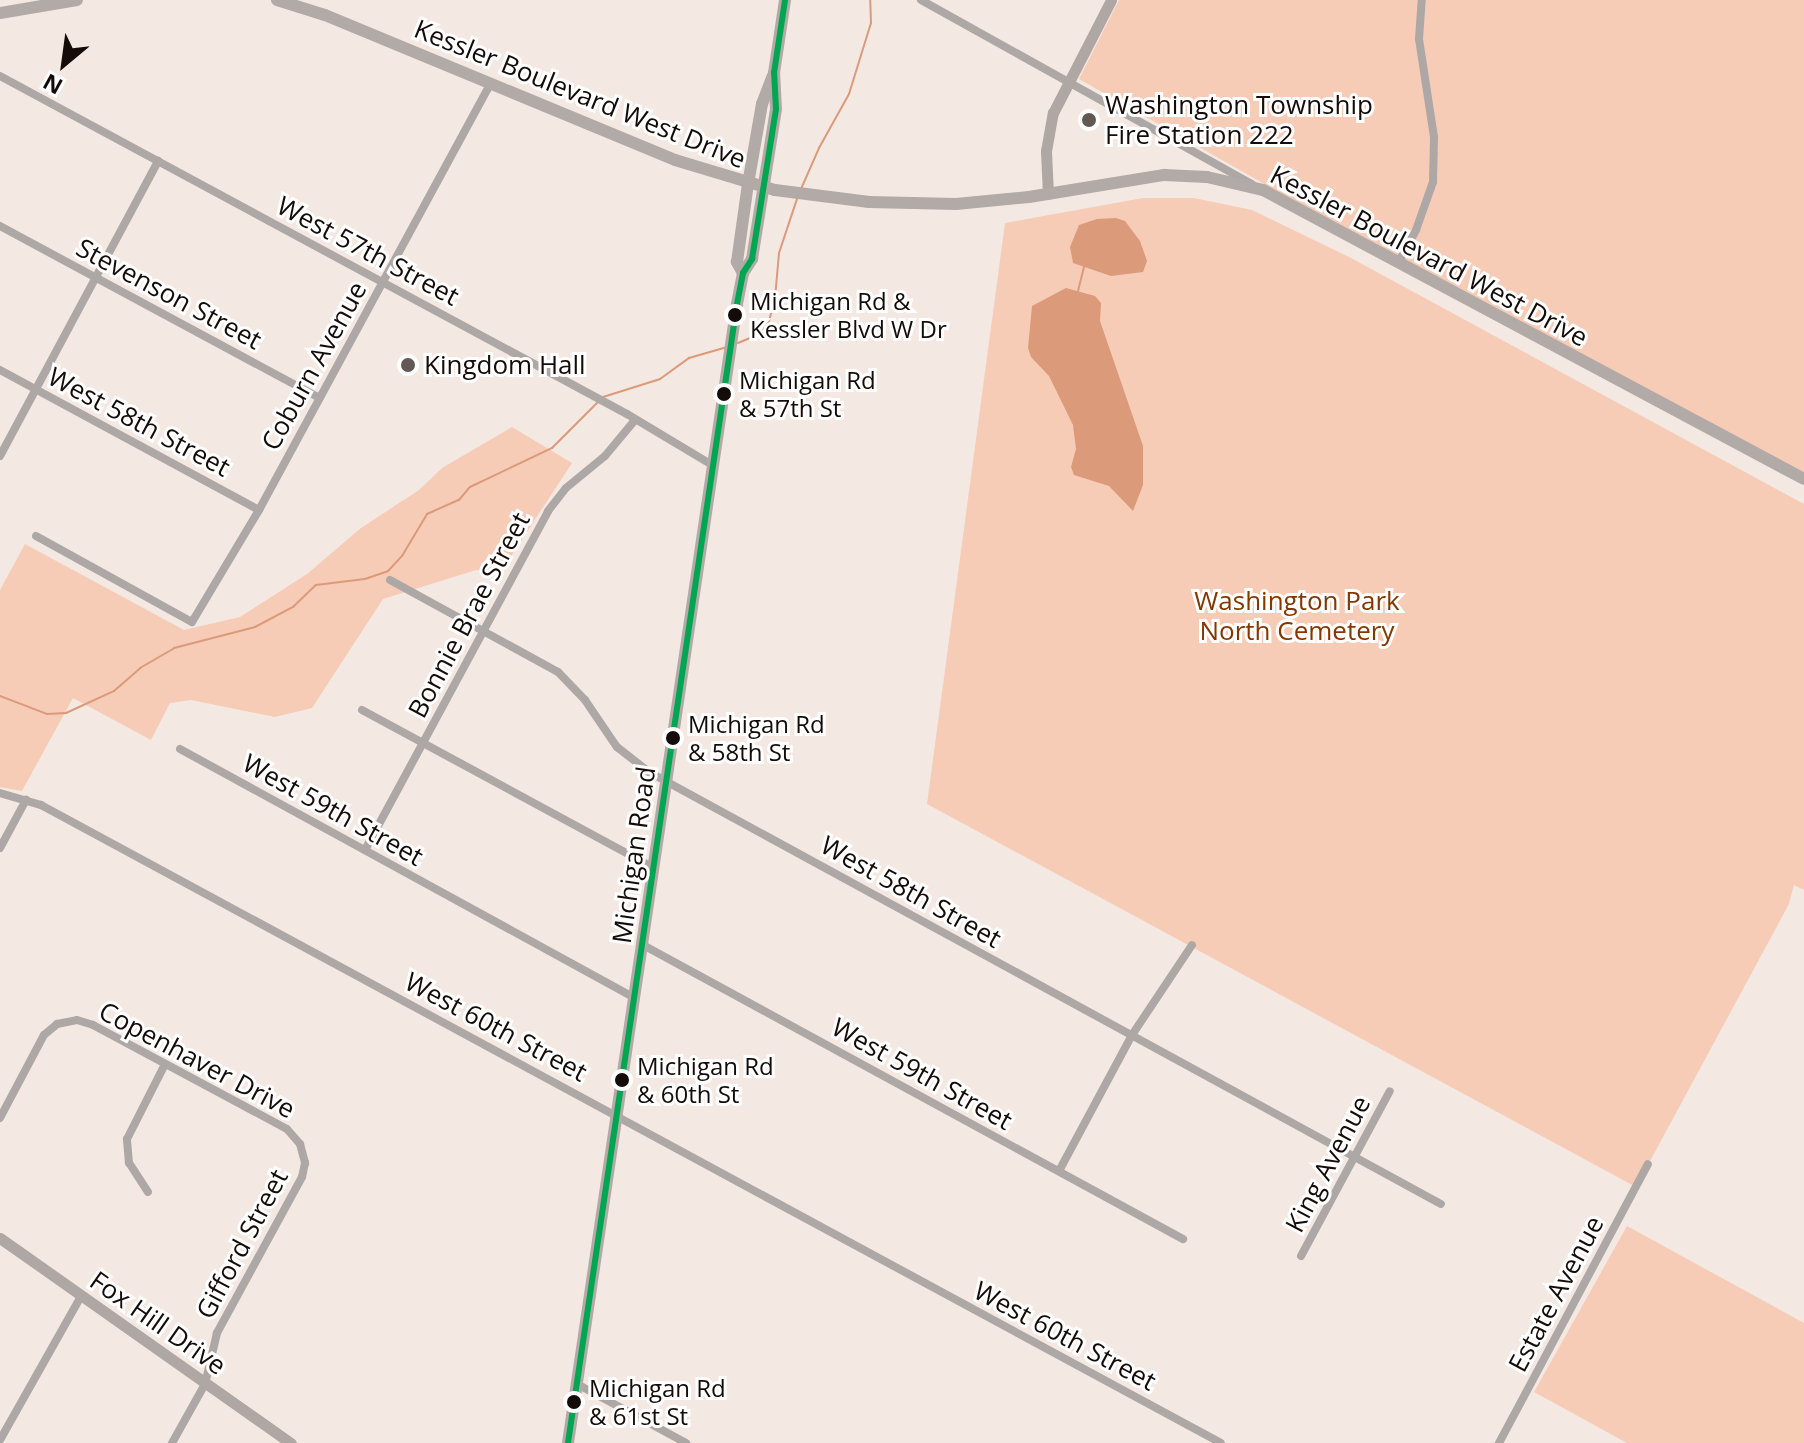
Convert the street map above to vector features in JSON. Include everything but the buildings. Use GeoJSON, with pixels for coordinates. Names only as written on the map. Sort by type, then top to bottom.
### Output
{"type":"FeatureCollection","features":[{"type":"Feature","properties":{"kind":"main road"},"geometry":{"type":"LineString","coordinates":[[0,13],[77,0]]}},
{"type":"Feature","properties":{"kind":"main road","name":"Kessler Boulevard West Drive"},"geometry":{"type":"LineString","coordinates":[[277,0],[325,15],[675,160],[748,184],[781,191],[869,202],[956,204],[1048,194],[1164,175],[1207,177],[1263,190],[1399,261],[1572,358],[1804,479]]}},
{"type":"Feature","properties":{"kind":"main road","name":"Michigan Road"},"geometry":{"type":"LineString","coordinates":[[568,1443],[735,320],[743,273],[752,259],[776,109],[774,73],[785,0]]}},
{"type":"Feature","properties":{"kind":"main road","name":"Michigan Road"},"geometry":{"type":"LineString","coordinates":[[743,273],[737,262],[748,184],[762,104],[774,73]]}},
{"type":"Feature","properties":{"kind":"street"},"geometry":{"type":"LineString","coordinates":[[921,0],[1263,190]]}},
{"type":"Feature","properties":{"kind":"street"},"geometry":{"type":"LineString","coordinates":[[1048,194],[1047,137],[1053,113],[1111,0]]}},
{"type":"Feature","properties":{"kind":"street"},"geometry":{"type":"LineString","coordinates":[[1399,261],[1416,230],[1433,182],[1434,137],[1419,39],[1422,0]]}},
{"type":"Feature","properties":{"kind":"street","name":"West 57th Street"},"geometry":{"type":"LineString","coordinates":[[0,76],[590,394],[714,466]]}},
{"type":"Feature","properties":{"kind":"street","name":"Coburn Avenue"},"geometry":{"type":"LineString","coordinates":[[36,536],[192,622],[259,510],[490,84]]}},
{"type":"Feature","properties":{"kind":"street"},"geometry":{"type":"LineString","coordinates":[[0,456],[158,161]]}},
{"type":"Feature","properties":{"kind":"street","name":"Stevenson Street"},"geometry":{"type":"LineString","coordinates":[[0,226],[320,398]]}},
{"type":"Feature","properties":{"kind":"street","name":"West 58th Street"},"geometry":{"type":"LineString","coordinates":[[0,370],[259,510]]}},
{"type":"Feature","properties":{"kind":"street","name":"Bonnie Brae Street"},"geometry":{"type":"LineString","coordinates":[[365,850],[555,500],[605,456],[631,417]]}},
{"type":"Feature","properties":{"kind":"street","name":"West 58th Street"},"geometry":{"type":"LineString","coordinates":[[390,580],[564,677],[585,700],[617,747],[666,781],[1441,1204]]}},
{"type":"Feature","properties":{"kind":"street"},"geometry":{"type":"LineString","coordinates":[[362,710],[654,868]]}},
{"type":"Feature","properties":{"kind":"street","name":"West 59th Street"},"geometry":{"type":"LineString","coordinates":[[180,749],[636,998]]}},
{"type":"Feature","properties":{"kind":"street","name":"West 60th Street"},"geometry":{"type":"LineString","coordinates":[[0,793],[26,800],[618,1115],[1221,1443]]}},
{"type":"Feature","properties":{"kind":"street"},"geometry":{"type":"LineString","coordinates":[[0,848],[26,800]]}},
{"type":"Feature","properties":{"kind":"street","name":"West 59th Street"},"geometry":{"type":"LineString","coordinates":[[643,945],[1183,1239]]}},
{"type":"Feature","properties":{"kind":"street"},"geometry":{"type":"LineString","coordinates":[[1059,1171],[1132,1035],[1192,945]]}},
{"type":"Feature","properties":{"kind":"street","name":"Copenhaver Drive"},"geometry":{"type":"LineString","coordinates":[[0,1118],[42,1037],[64,1021],[86,1021],[287,1129],[303,1150]]}},
{"type":"Feature","properties":{"kind":"street"},"geometry":{"type":"LineString","coordinates":[[148,1192],[129,1163],[127,1139],[165,1064]]}},
{"type":"Feature","properties":{"kind":"street","name":"King Avenue"},"geometry":{"type":"LineString","coordinates":[[1301,1256],[1390,1091]]}},
{"type":"Feature","properties":{"kind":"street","name":"Gifford Street"},"geometry":{"type":"LineString","coordinates":[[172,1443],[205,1384],[217,1333],[302,1177],[303,1150]]}},
{"type":"Feature","properties":{"kind":"street","name":"Estate Avenue"},"geometry":{"type":"LineString","coordinates":[[1499,1443],[1648,1164]]}},
{"type":"Feature","properties":{"kind":"street","name":"Fox Hill Drive"},"geometry":{"type":"LineString","coordinates":[[0,1238],[291,1443]]}},
{"type":"Feature","properties":{"kind":"street"},"geometry":{"type":"LineString","coordinates":[[0,1440],[81,1296]]}},
{"type":"Feature","properties":{"kind":"street"},"geometry":{"type":"LineString","coordinates":[[577,1384],[686,1443]]}},
{"type":"Feature","properties":{"kind":"green space"},"geometry":{"type":"Polygon","coordinates":[[[1119,0],[1804,0],[1804,479],[1572,358],[1079,79],[1119,0]]]}},
{"type":"Feature","properties":{"kind":"green space","name":"Washington Park North Cemetery"},"geometry":{"type":"Polygon","coordinates":[[[1143,198],[1194,198],[1252,210],[1351,258],[1804,504],[1804,890],[1794,885],[1789,904],[1636,1187],[927,804],[1005,223],[1143,198]]]}},
{"type":"Feature","properties":{"kind":"green space"},"geometry":{"type":"Polygon","coordinates":[[[512,427],[572,463],[500,573],[476,570],[383,599],[312,708],[275,717],[191,700],[170,703],[151,740],[73,698],[22,791],[0,787],[0,590],[25,544],[184,630],[240,617],[307,574],[361,528],[419,490],[442,468],[512,427]]]}},
{"type":"Feature","properties":{"kind":"green space"},"geometry":{"type":"Polygon","coordinates":[[[1627,1226],[1804,1323],[1804,1443],[1627,1443],[1534,1392],[1627,1226]]]}},
{"type":"Feature","properties":{"kind":"shaded area"},"geometry":{"type":"Polygon","coordinates":[[[1097,219],[1125,221],[1140,241],[1147,261],[1143,272],[1111,276],[1073,263],[1070,247],[1079,225],[1097,219]]]}},
{"type":"Feature","properties":{"kind":"shaded area"},"geometry":{"type":"Polygon","coordinates":[[[1066,288],[1095,296],[1101,303],[1100,321],[1143,446],[1143,485],[1133,511],[1109,486],[1074,475],[1071,467],[1076,449],[1073,425],[1049,376],[1031,357],[1028,348],[1032,306],[1066,288]]]}},
{"type":"Feature","properties":{"kind":"waterway"},"geometry":{"type":"LineString","coordinates":[[801,189],[819,148],[849,94],[871,23],[870,0]]}},
{"type":"Feature","properties":{"kind":"waterway"},"geometry":{"type":"LineString","coordinates":[[738,343],[761,333],[769,321],[775,298],[779,253],[797,199]]}},
{"type":"Feature","properties":{"kind":"waterway"},"geometry":{"type":"LineString","coordinates":[[1078,291],[1084,267]]}},
{"type":"Feature","properties":{"kind":"waterway"},"geometry":{"type":"LineString","coordinates":[[603,397],[660,379],[689,358],[725,348]]}},
{"type":"Feature","properties":{"kind":"waterway"},"geometry":{"type":"LineString","coordinates":[[0,696],[47,714],[66,713],[114,691],[140,668],[174,648],[255,627],[293,607],[316,585],[365,579],[388,571],[402,556],[427,514],[459,500],[470,487],[552,448],[598,402]]}},
{"type":"Feature","properties":{"kind":"transit line"},"geometry":{"type":"LineString","coordinates":[[568,1443],[737,304],[743,273],[752,259],[776,109],[774,73],[785,0]]}},
{"type":"Feature","properties":{"kind":"place","name":"Washington Township Fire Station 222"},"geometry":{"type":"Point","coordinates":[1089,120]}},
{"type":"Feature","properties":{"kind":"place","name":"Michigan Rd & Kessler Blvd W Dr"},"geometry":{"type":"Point","coordinates":[735,315]}},
{"type":"Feature","properties":{"kind":"place","name":"Kingdom Hall"},"geometry":{"type":"Point","coordinates":[408,365]}},
{"type":"Feature","properties":{"kind":"place","name":"Michigan Rd & 57th St"},"geometry":{"type":"Point","coordinates":[724,394]}},
{"type":"Feature","properties":{"kind":"place","name":"Michigan Rd & 58th St"},"geometry":{"type":"Point","coordinates":[673,738]}},
{"type":"Feature","properties":{"kind":"place","name":"Michigan Rd & 60th St"},"geometry":{"type":"Point","coordinates":[622,1080]}},
{"type":"Feature","properties":{"kind":"place","name":"Michigan Rd & 61st St"},"geometry":{"type":"Point","coordinates":[574,1402]}}]}
